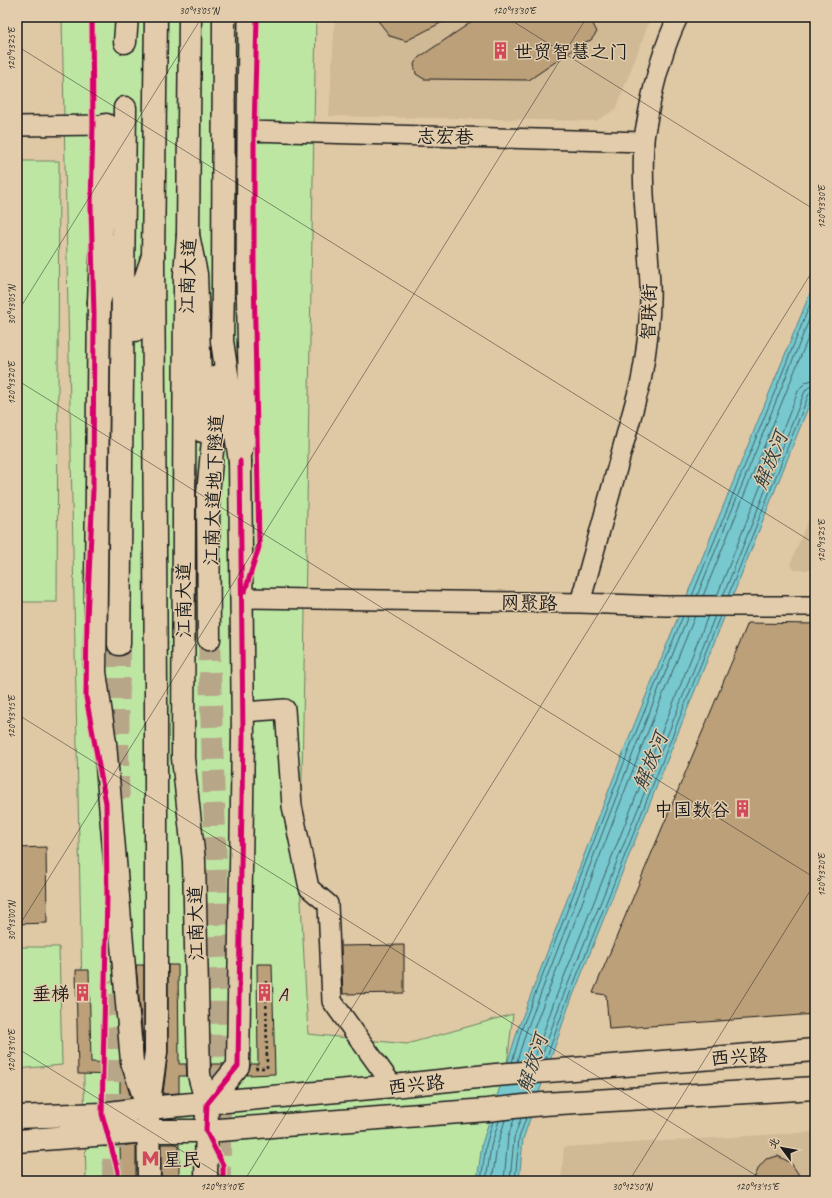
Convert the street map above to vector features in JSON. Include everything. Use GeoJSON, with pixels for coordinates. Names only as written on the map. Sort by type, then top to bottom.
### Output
{"type":"FeatureCollection","features":[{"type":"Feature","properties":{"kind":"main road"},"geometry":{"type":"LineString","coordinates":[[125,42],[127,17]]}},
{"type":"Feature","properties":{"kind":"main road","name":"江南大道"},"geometry":{"type":"LineString","coordinates":[[148,1181],[148,1108],[156,1052],[156,691],[153,256],[156,17]]}},
{"type":"Feature","properties":{"kind":"main road","name":"江南大道"},"geometry":{"type":"LineString","coordinates":[[190,17],[188,235],[185,274],[183,758],[194,861],[199,1075],[207,1104],[206,1181]]}},
{"type":"Feature","properties":{"kind":"main road"},"geometry":{"type":"LineString","coordinates":[[207,1104],[238,1066],[243,712],[242,598],[240,461],[222,341],[224,17]]}},
{"type":"Feature","properties":{"kind":"main road"},"geometry":{"type":"LineString","coordinates":[[125,108],[124,219],[126,643],[135,309],[153,256]]}},
{"type":"Feature","properties":{"kind":"main road"},"geometry":{"type":"LineString","coordinates":[[106,125],[99,302],[95,672],[105,743],[132,1062],[148,1108]]}},
{"type":"Feature","properties":{"kind":"main road"},"geometry":{"type":"LineString","coordinates":[[99,302],[124,219]]}},
{"type":"Feature","properties":{"kind":"main road"},"geometry":{"type":"LineString","coordinates":[[188,235],[196,274],[203,458],[208,494]]}},
{"type":"Feature","properties":{"kind":"main road","name":"江南大道地下隧道"},"geometry":{"type":"LineString","coordinates":[[209,639],[208,494],[222,341]]}},
{"type":"Feature","properties":{"kind":"main road","name":"西兴路"},"geometry":{"type":"LineString","coordinates":[[17,1117],[102,1114],[148,1108],[207,1104],[496,1075],[815,1050]]}},
{"type":"Feature","properties":{"kind":"main road","name":"西兴路"},"geometry":{"type":"LineString","coordinates":[[17,1141],[148,1131],[206,1131],[487,1110],[543,1104],[815,1088]]}},
{"type":"Feature","properties":{"kind":"street"},"geometry":{"type":"LineString","coordinates":[[240,461],[249,413],[246,277],[248,17]]}},
{"type":"Feature","properties":{"kind":"street","name":"智联街"},"geometry":{"type":"LineString","coordinates":[[580,603],[641,381],[647,347],[650,316],[650,286],[645,206],[644,142],[651,99],[658,69],[678,17]]}},
{"type":"Feature","properties":{"kind":"street"},"geometry":{"type":"LineString","coordinates":[[17,126],[106,125]]}},
{"type":"Feature","properties":{"kind":"street","name":"志宏巷"},"geometry":{"type":"LineString","coordinates":[[247,132],[644,142]]}},
{"type":"Feature","properties":{"kind":"street","name":"网聚路"},"geometry":{"type":"LineString","coordinates":[[242,598],[580,603],[664,606],[815,606]]}},
{"type":"Feature","properties":{"kind":"street"},"geometry":{"type":"LineString","coordinates":[[243,712],[285,709],[292,806],[309,888],[328,904],[332,1001],[393,1086]]}},
{"type":"Feature","properties":{"kind":"path"},"geometry":{"type":"LineString","coordinates":[[266,980],[267,1033]]}},
{"type":"Feature","properties":{"kind":"shaded area","name":"世贸智慧之门"},"geometry":{"type":"Polygon","coordinates":[[[335,17],[651,17],[616,109],[596,121],[329,116],[335,17]]]}},
{"type":"Feature","properties":{"kind":"shaded area"},"geometry":{"type":"Polygon","coordinates":[[[815,503],[815,570],[795,570],[790,565],[815,503]]]}},
{"type":"Feature","properties":{"kind":"shaded area"},"geometry":{"type":"Polygon","coordinates":[[[815,1132],[815,1181],[561,1181],[564,1147],[815,1132]]]}},
{"type":"Feature","properties":{"kind":"green space"},"geometry":{"type":"Polygon","coordinates":[[[62,17],[316,17],[300,883],[308,1034],[407,1044],[513,1014],[493,1181],[86,1181],[62,17]]]}},
{"type":"Feature","properties":{"kind":"green space"},"geometry":{"type":"Polygon","coordinates":[[[17,161],[59,161],[57,602],[17,602],[17,161]]]}},
{"type":"Feature","properties":{"kind":"green space"},"geometry":{"type":"Polygon","coordinates":[[[17,947],[59,947],[62,1065],[17,1069],[17,947]]]}},
{"type":"Feature","properties":{"kind":"water","name":"解放河"},"geometry":{"type":"Polygon","coordinates":[[[815,281],[815,390],[568,1008],[523,1139],[519,1181],[477,1181],[482,1144],[519,1026],[628,740],[815,281]]]}},
{"type":"Feature","properties":{"kind":"building"},"geometry":{"type":"Polygon","coordinates":[[[375,17],[452,17],[406,41],[390,36],[375,17]]]}},
{"type":"Feature","properties":{"kind":"building","name":"世贸智慧之门"},"geometry":{"type":"Polygon","coordinates":[[[479,17],[583,17],[592,22],[597,32],[591,40],[583,43],[529,80],[424,79],[416,74],[414,64],[418,58],[479,17]]]}},
{"type":"Feature","properties":{"kind":"building","name":"中国数谷"},"geometry":{"type":"Polygon","coordinates":[[[748,623],[815,624],[815,1014],[609,1029],[606,995],[593,993],[748,623]]]}},
{"type":"Feature","properties":{"kind":"building"},"geometry":{"type":"Polygon","coordinates":[[[46,847],[47,923],[17,924],[17,848],[46,847]]]}},
{"type":"Feature","properties":{"kind":"building"},"geometry":{"type":"Polygon","coordinates":[[[404,945],[404,993],[343,994],[341,946],[404,945]]]}},
{"type":"Feature","properties":{"kind":"building"},"geometry":{"type":"Polygon","coordinates":[[[257,964],[272,964],[275,1074],[247,1075],[251,1064],[258,1064],[257,964]]]}},
{"type":"Feature","properties":{"kind":"building"},"geometry":{"type":"Polygon","coordinates":[[[136,965],[144,965],[144,1050],[136,965]]]}},
{"type":"Feature","properties":{"kind":"building"},"geometry":{"type":"Polygon","coordinates":[[[168,965],[178,965],[179,1064],[186,1064],[187,1076],[179,1076],[179,1093],[163,1094],[168,1052],[168,965]]]}},
{"type":"Feature","properties":{"kind":"building"},"geometry":{"type":"Polygon","coordinates":[[[76,970],[89,970],[91,1062],[120,1063],[131,1098],[120,1099],[120,1075],[78,1074],[76,970]]]}},
{"type":"Feature","properties":{"kind":"building"},"geometry":{"type":"Polygon","coordinates":[[[211,1064],[224,1064],[214,1076],[212,1076],[211,1064]]]}},
{"type":"Feature","properties":{"kind":"building"},"geometry":{"type":"Polygon","coordinates":[[[136,1144],[136,1181],[121,1181],[120,1146],[136,1144]]]}},
{"type":"Feature","properties":{"kind":"building"},"geometry":{"type":"Polygon","coordinates":[[[161,1144],[179,1144],[179,1181],[161,1181],[161,1144]]]}},
{"type":"Feature","properties":{"kind":"building"},"geometry":{"type":"Polygon","coordinates":[[[778,1156],[791,1163],[803,1181],[753,1181],[759,1167],[766,1159],[778,1156]]]}},
{"type":"Feature","properties":{"kind":"tunnel"},"geometry":{"type":"LineString","coordinates":[[209,639],[220,999],[220,1181]]}},
{"type":"Feature","properties":{"kind":"tunnel"},"geometry":{"type":"LineString","coordinates":[[119,644],[119,799]]}},
{"type":"Feature","properties":{"kind":"tunnel"},"geometry":{"type":"LineString","coordinates":[[113,1181],[117,981]]}},
{"type":"Feature","properties":{"kind":"cycle path"},"geometry":{"type":"LineString","coordinates":[[92,17],[93,125],[91,207],[94,314],[93,490],[87,619],[86,697],[106,803],[107,897],[102,1114],[118,1171],[118,1181]]}},
{"type":"Feature","properties":{"kind":"cycle path"},"geometry":{"type":"LineString","coordinates":[[245,591],[259,547],[254,272],[254,131],[257,17]]}},
{"type":"Feature","properties":{"kind":"cycle path"},"geometry":{"type":"LineString","coordinates":[[223,1181],[223,1165],[206,1131],[207,1104],[238,1066],[243,736],[240,461]]}},
{"type":"Feature","properties":{"kind":"place","name":"世贸智慧之门"},"geometry":{"type":"Point","coordinates":[501,51]}},
{"type":"Feature","properties":{"kind":"place","name":"中国数谷"},"geometry":{"type":"Point","coordinates":[743,809]}},
{"type":"Feature","properties":{"kind":"place","name":"垂梯"},"geometry":{"type":"Point","coordinates":[83,993]}},
{"type":"Feature","properties":{"kind":"place","name":"A"},"geometry":{"type":"Point","coordinates":[265,993]}},
{"type":"Feature","properties":{"kind":"place","name":"星民"},"geometry":{"type":"Point","coordinates":[150,1159]}}]}
